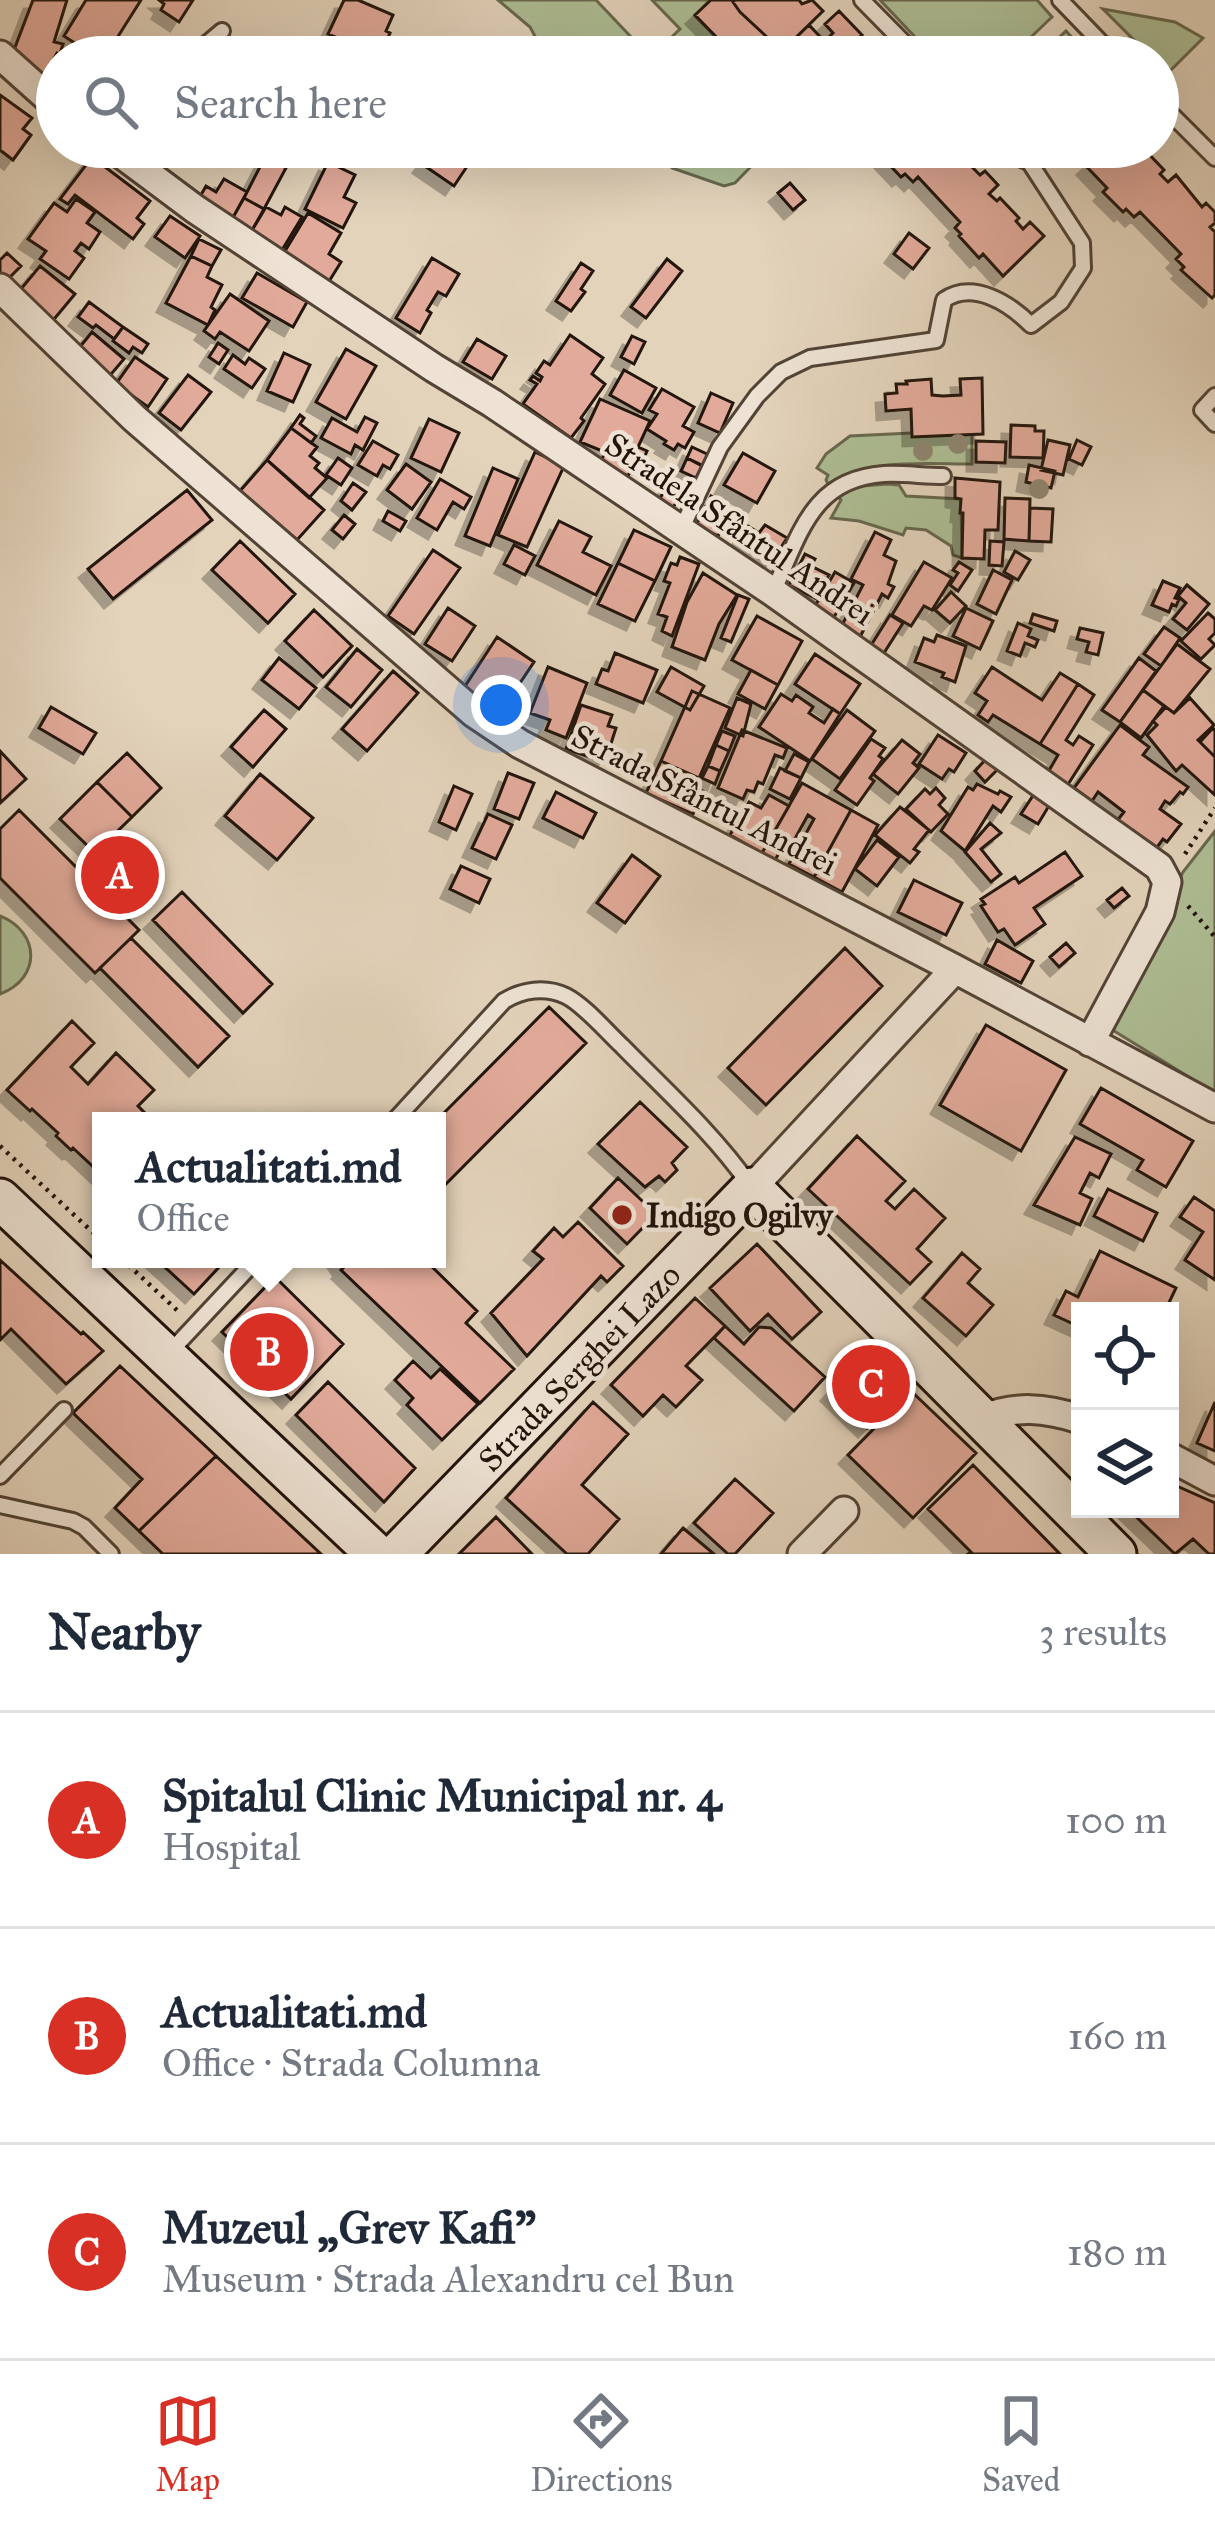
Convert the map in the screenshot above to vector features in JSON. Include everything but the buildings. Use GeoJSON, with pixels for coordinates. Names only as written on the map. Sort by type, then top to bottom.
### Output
{"type":"FeatureCollection","features":[{"type":"Feature","properties":{"kind":"main road"},"geometry":{"type":"LineString","coordinates":[[752,1188],[1116,1554]]}},
{"type":"Feature","properties":{"kind":"main road","name":"Strada Serghei Lazo"},"geometry":{"type":"LineString","coordinates":[[397,1554],[752,1188]]}},
{"type":"Feature","properties":{"kind":"main road"},"geometry":{"type":"LineString","coordinates":[[0,1199],[376,1554]]}},
{"type":"Feature","properties":{"kind":"street"},"geometry":{"type":"LineString","coordinates":[[0,55],[36,87]]}},
{"type":"Feature","properties":{"kind":"street","name":"Stradela Sfântul Andrei"},"geometry":{"type":"LineString","coordinates":[[140,168],[194,209],[773,592],[1142,853],[1159,867],[1167,882]]}},
{"type":"Feature","properties":{"kind":"street","name":"Strada Sfântul Andrei"},"geometry":{"type":"LineString","coordinates":[[0,288],[134,418],[474,713],[520,744],[956,968],[1215,1108]]}},
{"type":"Feature","properties":{"kind":"street"},"geometry":{"type":"LineString","coordinates":[[1090,1042],[1160,912],[1167,882]]}},
{"type":"Feature","properties":{"kind":"street","name":"Strada Serghei Lazo"},"geometry":{"type":"LineString","coordinates":[[752,1188],[956,968]]}},
{"type":"Feature","properties":{"kind":"street"},"geometry":{"type":"LineString","coordinates":[[982,1419],[1025,1408],[1071,1416]]}},
{"type":"Feature","properties":{"kind":"street"},"geometry":{"type":"LineString","coordinates":[[1179,1462],[1215,1481]]}},
{"type":"Feature","properties":{"kind":"street"},"geometry":{"type":"LineString","coordinates":[[802,1554],[844,1511]]}},
{"type":"Feature","properties":{"kind":"lane"},"geometry":{"type":"LineString","coordinates":[[862,0],[897,36]]}},
{"type":"Feature","properties":{"kind":"lane"},"geometry":{"type":"LineString","coordinates":[[1060,0],[1095,36]]}},
{"type":"Feature","properties":{"kind":"lane"},"geometry":{"type":"LineString","coordinates":[[216,36],[222,31]]}},
{"type":"Feature","properties":{"kind":"lane"},"geometry":{"type":"LineString","coordinates":[[1179,122],[1215,158]]}},
{"type":"Feature","properties":{"kind":"lane"},"geometry":{"type":"LineString","coordinates":[[681,530],[720,447],[781,372],[810,358],[936,340],[944,300],[955,293],[986,296],[1018,311],[1031,325],[1061,302],[1083,268],[1082,243],[1033,168]]}},
{"type":"Feature","properties":{"kind":"lane"},"geometry":{"type":"LineString","coordinates":[[1215,395],[1202,410],[1215,424]]}},
{"type":"Feature","properties":{"kind":"lane"},"geometry":{"type":"LineString","coordinates":[[773,592],[814,508],[831,490],[857,478],[886,474],[943,476]]}},
{"type":"Feature","properties":{"kind":"lane"},"geometry":{"type":"LineString","coordinates":[[402,1112],[503,1001],[521,991],[543,991],[566,996],[602,1027],[726,1151],[752,1188]]}},
{"type":"Feature","properties":{"kind":"lane"},"geometry":{"type":"LineString","coordinates":[[166,1356],[249,1268]]}},
{"type":"Feature","properties":{"kind":"lane"},"geometry":{"type":"LineString","coordinates":[[0,1476],[64,1410]]}},
{"type":"Feature","properties":{"kind":"lane"},"geometry":{"type":"LineString","coordinates":[[0,1505],[74,1521],[111,1554]]}},
{"type":"Feature","properties":{"kind":"path"},"geometry":{"type":"LineString","coordinates":[[1167,882],[1215,808]]}},
{"type":"Feature","properties":{"kind":"path"},"geometry":{"type":"LineString","coordinates":[[0,1146],[92,1232]]}},
{"type":"Feature","properties":{"kind":"path"},"geometry":{"type":"LineString","coordinates":[[132,1268],[192,1324]]}},
{"type":"Feature","properties":{"kind":"green space"},"geometry":{"type":"Polygon","coordinates":[[[498,0],[596,0],[630,36],[535,36],[498,0]]]}},
{"type":"Feature","properties":{"kind":"green space"},"geometry":{"type":"Polygon","coordinates":[[[652,0],[710,0],[695,16],[715,36],[673,36],[680,29],[652,0]]]}},
{"type":"Feature","properties":{"kind":"green space"},"geometry":{"type":"Polygon","coordinates":[[[880,0],[1037,0],[1052,17],[1032,36],[914,36],[880,0]]]}},
{"type":"Feature","properties":{"kind":"green space"},"geometry":{"type":"Polygon","coordinates":[[[1103,9],[1175,22],[1203,38],[1179,62],[1179,36],[1130,36],[1103,9]]]}},
{"type":"Feature","properties":{"kind":"green space"},"geometry":{"type":"Polygon","coordinates":[[[672,168],[750,168],[735,183],[724,186],[672,168]]]}},
{"type":"Feature","properties":{"kind":"green space"},"geometry":{"type":"Polygon","coordinates":[[[972,430],[972,464],[879,466],[828,484],[828,475],[817,468],[826,454],[850,436],[972,430]]]}},
{"type":"Feature","properties":{"kind":"green space"},"geometry":{"type":"Polygon","coordinates":[[[899,485],[906,496],[961,499],[962,558],[926,530],[906,528],[903,535],[831,518],[841,500],[837,494],[899,485]]]}},
{"type":"Feature","properties":{"kind":"green space"},"geometry":{"type":"Polygon","coordinates":[[[1215,831],[1215,1093],[1106,1026],[1183,872],[1215,831]]]}},
{"type":"Feature","properties":{"kind":"green space"},"geometry":{"type":"Polygon","coordinates":[[[0,916],[23,933],[31,955],[23,977],[0,994],[0,916]]]}},
{"type":"Feature","properties":{"kind":"place","name":"Spitalul Clinic Municipal nr. 4"},"geometry":{"type":"Point","coordinates":[120,875]}},
{"type":"Feature","properties":{"kind":"place","name":"Indigo Ogilvy"},"geometry":{"type":"Point","coordinates":[622,1215]}},
{"type":"Feature","properties":{"kind":"place","name":"Actualitati.md"},"geometry":{"type":"Point","coordinates":[269,1352]}},
{"type":"Feature","properties":{"kind":"place","name":"Muzeul „Grev Kafi”"},"geometry":{"type":"Point","coordinates":[871,1384]}}]}
